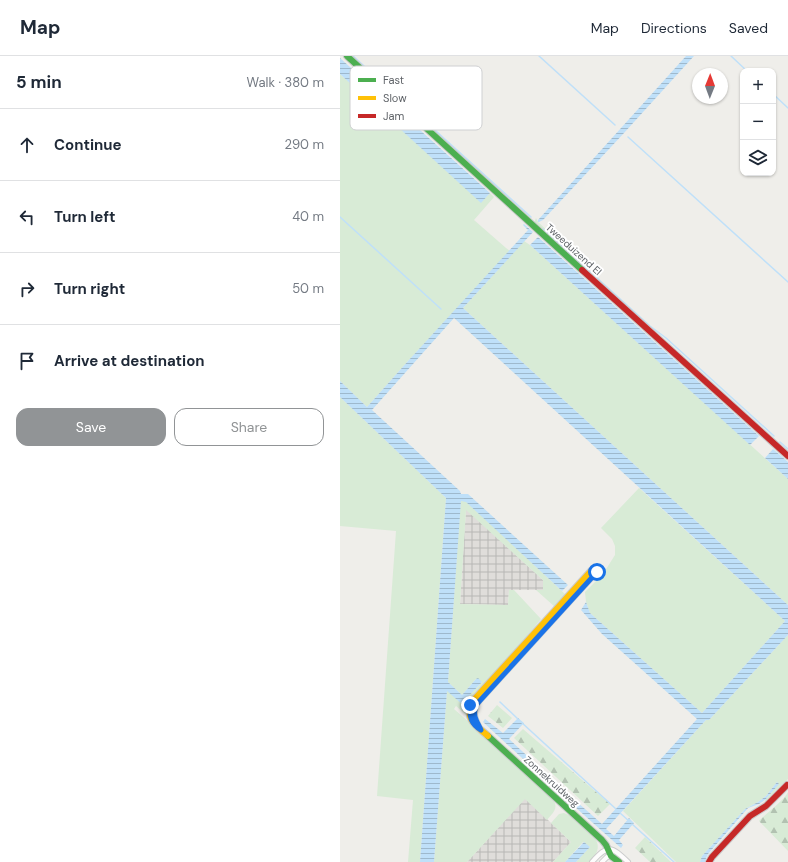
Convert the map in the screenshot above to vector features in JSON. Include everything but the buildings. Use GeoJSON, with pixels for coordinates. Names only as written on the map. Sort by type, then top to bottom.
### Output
{"type":"FeatureCollection","features":[{"type":"Feature","properties":{"kind":"street","name":"Tweeduizend El"},"geometry":{"type":"LineString","coordinates":[[347,56],[358,66]]}},
{"type":"Feature","properties":{"kind":"street","name":"Tweeduizend El"},"geometry":{"type":"LineString","coordinates":[[428,130],[788,456]]}},
{"type":"Feature","properties":{"kind":"street","name":"Zonnekruidweg"},"geometry":{"type":"LineString","coordinates":[[595,571],[472,701],[469,712],[471,720],[476,727],[606,844],[610,856]]}},
{"type":"Feature","properties":{"kind":"street"},"geometry":{"type":"LineString","coordinates":[[709,862],[750,816],[766,806],[787,785]]}},
{"type":"Feature","properties":{"kind":"street","name":"Zonnekruidweg"},"geometry":{"type":"LineString","coordinates":[[608,849],[613,850],[628,862]]}},
{"type":"Feature","properties":{"kind":"street"},"geometry":{"type":"LineString","coordinates":[[592,862],[602,851],[608,849]]}},
{"type":"Feature","properties":{"kind":"street"},"geometry":{"type":"LineString","coordinates":[[602,862],[610,856],[619,862]]}},
{"type":"Feature","properties":{"kind":"shaded area"},"geometry":{"type":"Polygon","coordinates":[[[466,509],[543,580],[543,590],[509,590],[508,605],[460,604],[466,509]]]}},
{"type":"Feature","properties":{"kind":"shaded area"},"geometry":{"type":"Polygon","coordinates":[[[525,798],[571,842],[553,862],[467,862],[525,798]]]}},
{"type":"Feature","properties":{"kind":"green space"},"geometry":{"type":"Polygon","coordinates":[[[340,74],[350,83],[350,130],[402,130],[481,202],[490,193],[494,197],[474,220],[510,251],[367,407],[340,381],[340,74]]]}},
{"type":"Feature","properties":{"kind":"green space"},"geometry":{"type":"Polygon","coordinates":[[[536,218],[538,222],[562,244],[560,247],[534,223],[536,218]]]}},
{"type":"Feature","properties":{"kind":"green space"},"geometry":{"type":"Polygon","coordinates":[[[524,241],[788,479],[788,605],[463,308],[524,241]]]}},
{"type":"Feature","properties":{"kind":"green space"},"geometry":{"type":"Polygon","coordinates":[[[340,397],[446,498],[420,862],[408,862],[413,800],[377,796],[396,531],[340,526],[340,397]]]}},
{"type":"Feature","properties":{"kind":"green space"},"geometry":{"type":"Polygon","coordinates":[[[639,488],[785,621],[702,713],[590,613],[586,602],[585,592],[603,574],[615,555],[615,546],[612,539],[601,528],[639,488]]]}},
{"type":"Feature","properties":{"kind":"green space"},"geometry":{"type":"Polygon","coordinates":[[[461,496],[566,595],[555,607],[536,590],[543,590],[543,580],[466,510],[460,604],[508,605],[509,590],[514,590],[541,619],[512,654],[471,699],[469,717],[456,706],[454,709],[554,801],[555,806],[554,811],[547,820],[525,799],[467,862],[434,862],[447,690],[466,699],[482,682],[476,679],[462,695],[448,682],[461,496]]]}},
{"type":"Feature","properties":{"kind":"green space"},"geometry":{"type":"Polygon","coordinates":[[[788,635],[788,779],[775,791],[766,803],[765,800],[778,784],[777,782],[766,796],[745,809],[702,856],[700,862],[676,862],[623,811],[706,720],[709,720],[788,635]]]}},
{"type":"Feature","properties":{"kind":"green space"},"geometry":{"type":"Polygon","coordinates":[[[497,705],[512,718],[503,728],[488,716],[497,705]]]}},
{"type":"Feature","properties":{"kind":"green space"},"geometry":{"type":"Polygon","coordinates":[[[523,729],[610,804],[598,816],[514,738],[523,729]]]}},
{"type":"Feature","properties":{"kind":"green space"},"geometry":{"type":"Polygon","coordinates":[[[788,792],[788,851],[759,821],[786,796],[788,792]]]}},
{"type":"Feature","properties":{"kind":"green space"},"geometry":{"type":"Polygon","coordinates":[[[564,813],[570,815],[576,820],[596,840],[598,848],[595,856],[589,862],[576,862],[590,847],[583,842],[565,862],[553,862],[571,842],[551,823],[559,814],[564,813]]]}},
{"type":"Feature","properties":{"kind":"green space"},"geometry":{"type":"Polygon","coordinates":[[[645,837],[671,862],[650,862],[635,848],[645,837]]]}},
{"type":"Feature","properties":{"kind":"water"},"geometry":{"type":"Polygon","coordinates":[[[686,56],[694,56],[543,220],[538,222],[538,220],[686,56]]]}},
{"type":"Feature","properties":{"kind":"water"},"geometry":{"type":"Polygon","coordinates":[[[340,58],[350,67],[350,83],[340,74],[340,58]]]}},
{"type":"Feature","properties":{"kind":"water"},"geometry":{"type":"Polygon","coordinates":[[[401,130],[420,130],[490,193],[481,203],[401,130]]]}},
{"type":"Feature","properties":{"kind":"water"},"geometry":{"type":"Polygon","coordinates":[[[524,224],[533,232],[463,308],[788,605],[788,635],[709,720],[706,720],[606,829],[614,836],[629,818],[634,823],[619,840],[623,845],[621,848],[565,798],[568,794],[602,824],[697,719],[602,634],[581,610],[586,602],[590,613],[702,713],[785,621],[454,318],[372,410],[460,491],[461,494],[468,494],[568,585],[562,591],[466,502],[461,501],[448,682],[462,695],[476,679],[478,678],[482,682],[466,699],[467,701],[463,705],[447,691],[434,862],[420,862],[446,498],[340,397],[340,381],[367,407],[528,230],[523,225],[524,224]]]}},
{"type":"Feature","properties":{"kind":"water"},"geometry":{"type":"Polygon","coordinates":[[[538,237],[759,436],[750,445],[530,245],[538,237]]]}},
{"type":"Feature","properties":{"kind":"water"},"geometry":{"type":"Polygon","coordinates":[[[773,449],[788,462],[788,479],[765,458],[773,449]]]}},
{"type":"Feature","properties":{"kind":"water"},"geometry":{"type":"Polygon","coordinates":[[[518,718],[524,723],[509,739],[564,790],[561,794],[483,722],[485,719],[503,733],[518,718]]]}},
{"type":"Feature","properties":{"kind":"water"},"geometry":{"type":"Polygon","coordinates":[[[777,782],[779,784],[765,800],[748,808],[708,854],[705,862],[700,862],[702,856],[745,809],[766,796],[777,782]]]}},
{"type":"Feature","properties":{"kind":"water"},"geometry":{"type":"Polygon","coordinates":[[[584,842],[590,847],[576,862],[565,862],[584,842]]]}},
{"type":"Feature","properties":{"kind":"waterway"},"geometry":{"type":"LineString","coordinates":[[353,56],[364,66]]}},
{"type":"Feature","properties":{"kind":"waterway"},"geometry":{"type":"LineString","coordinates":[[539,56],[615,125]]}},
{"type":"Feature","properties":{"kind":"waterway"},"geometry":{"type":"LineString","coordinates":[[731,56],[744,68]]}},
{"type":"Feature","properties":{"kind":"waterway"},"geometry":{"type":"LineString","coordinates":[[776,97],[788,108]]}},
{"type":"Feature","properties":{"kind":"waterway"},"geometry":{"type":"LineString","coordinates":[[435,130],[531,217]]}},
{"type":"Feature","properties":{"kind":"waterway"},"geometry":{"type":"LineString","coordinates":[[628,137],[788,282]]}},
{"type":"Feature","properties":{"kind":"waterway"},"geometry":{"type":"LineString","coordinates":[[340,217],[441,309]]}},
{"type":"Feature","properties":{"kind":"waterway"},"geometry":{"type":"LineString","coordinates":[[543,229],[774,436]]}},
{"type":"Feature","properties":{"kind":"waterway"},"geometry":{"type":"LineString","coordinates":[[780,442],[788,449]]}},
{"type":"Feature","properties":{"kind":"waterway"},"geometry":{"type":"LineString","coordinates":[[500,702],[519,720]]}},
{"type":"Feature","properties":{"kind":"waterway"},"geometry":{"type":"LineString","coordinates":[[521,722],[616,809]]}},
{"type":"Feature","properties":{"kind":"waterway"},"geometry":{"type":"LineString","coordinates":[[620,813],[629,821]]}},
{"type":"Feature","properties":{"kind":"waterway"},"geometry":{"type":"LineString","coordinates":[[632,824],[674,862]]}},
{"type":"Feature","properties":{"kind":"traffic: fast"},"geometry":{"type":"LineString","coordinates":[[347,56],[358,66]]}},
{"type":"Feature","properties":{"kind":"traffic: fast"},"geometry":{"type":"LineString","coordinates":[[428,130],[582,270]]}},
{"type":"Feature","properties":{"kind":"traffic: fast"},"geometry":{"type":"LineString","coordinates":[[488,736],[602,840],[611,856],[619,862]]}},
{"type":"Feature","properties":{"kind":"traffic: slow"},"geometry":{"type":"LineString","coordinates":[[488,736],[476,726],[471,718],[470,708],[472,702],[592,570]]}},
{"type":"Feature","properties":{"kind":"traffic: jam"},"geometry":{"type":"LineString","coordinates":[[582,270],[788,456]]}},
{"type":"Feature","properties":{"kind":"traffic: jam"},"geometry":{"type":"LineString","coordinates":[[709,862],[750,816],[766,806],[787,785]]}},
{"type":"Feature","properties":{"kind":"route"},"geometry":{"type":"LineString","coordinates":[[470,705],[469,712],[471,720],[476,727],[481,730],[474,713],[476,705],[597,572]]}}]}
